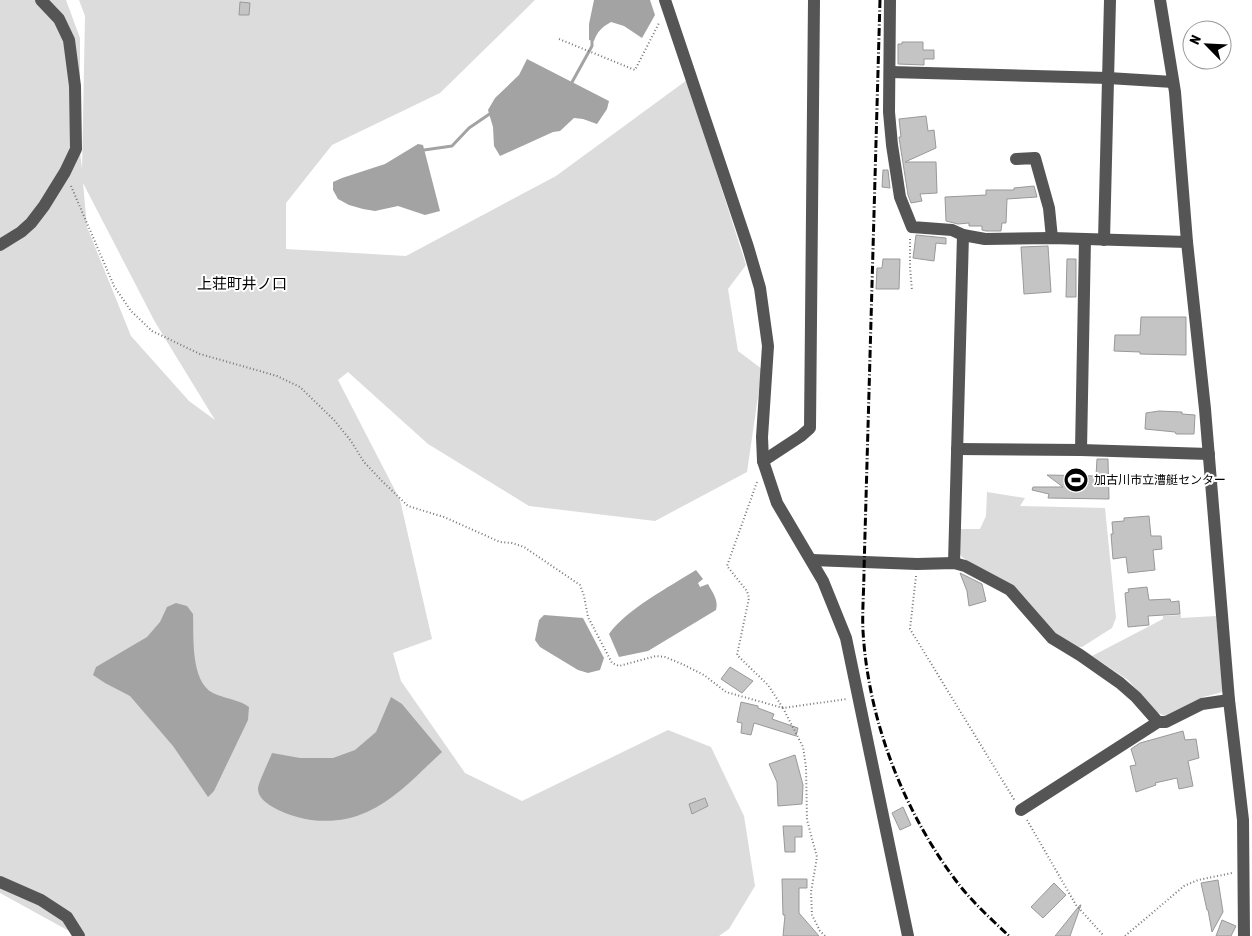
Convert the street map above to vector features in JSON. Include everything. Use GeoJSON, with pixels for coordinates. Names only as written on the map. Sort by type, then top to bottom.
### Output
{"type":"FeatureCollection","features":[{"type":"Feature","properties":{"kind":"street"},"geometry":{"type":"LineString","coordinates":[[0,246],[21,232],[44,206],[65,172],[76,149],[75,86],[69,40],[59,19],[41,0]]}},
{"type":"Feature","properties":{"kind":"street"},"geometry":{"type":"LineString","coordinates":[[764,467],[810,428],[814,0]]}},
{"type":"Feature","properties":{"kind":"street"},"geometry":{"type":"LineString","coordinates":[[890,0],[889,112],[900,197],[912,227],[952,230],[963,235],[985,239],[1052,238],[1187,242]]}},
{"type":"Feature","properties":{"kind":"street"},"geometry":{"type":"LineString","coordinates":[[1104,240],[1110,0]]}},
{"type":"Feature","properties":{"kind":"street"},"geometry":{"type":"LineString","coordinates":[[1160,0],[1173,82],[1181,157],[1187,242],[1243,820],[1244,936]]}},
{"type":"Feature","properties":{"kind":"street"},"geometry":{"type":"LineString","coordinates":[[667,6],[748,246],[760,288],[768,346],[762,437],[764,467],[777,503],[823,580],[846,638],[908,936]]}},
{"type":"Feature","properties":{"kind":"street"},"geometry":{"type":"LineString","coordinates":[[890,72],[1108,78],[1173,82]]}},
{"type":"Feature","properties":{"kind":"street"},"geometry":{"type":"LineString","coordinates":[[1016,159],[1035,158],[1049,208],[1052,238]]}},
{"type":"Feature","properties":{"kind":"street"},"geometry":{"type":"LineString","coordinates":[[954,563],[963,235]]}},
{"type":"Feature","properties":{"kind":"street"},"geometry":{"type":"LineString","coordinates":[[1081,450],[1085,239]]}},
{"type":"Feature","properties":{"kind":"street"},"geometry":{"type":"LineString","coordinates":[[957,449],[1208,454]]}},
{"type":"Feature","properties":{"kind":"street"},"geometry":{"type":"LineString","coordinates":[[812,560],[917,564],[954,563],[965,566],[1010,590],[1052,638],[1120,683],[1136,697],[1158,722]]}},
{"type":"Feature","properties":{"kind":"street"},"geometry":{"type":"LineString","coordinates":[[1021,810],[1158,722],[1166,722],[1202,704],[1230,700]]}},
{"type":"Feature","properties":{"kind":"street"},"geometry":{"type":"LineString","coordinates":[[0,882],[41,900],[66,917],[79,936]]}},
{"type":"Feature","properties":{"kind":"path"},"geometry":{"type":"LineString","coordinates":[[559,39],[635,70],[667,6]]}},
{"type":"Feature","properties":{"kind":"path"},"geometry":{"type":"LineString","coordinates":[[65,172],[114,286],[131,311],[152,331],[200,354],[276,376],[300,387],[334,420],[351,441],[364,462],[408,506],[444,517],[500,542],[512,542],[524,547],[580,585],[588,617],[612,664],[619,666],[656,656],[665,657],[704,676],[726,692],[783,708],[859,697]]}},
{"type":"Feature","properties":{"kind":"path"},"geometry":{"type":"LineString","coordinates":[[912,227],[909,246],[912,291]]}},
{"type":"Feature","properties":{"kind":"path"},"geometry":{"type":"LineString","coordinates":[[764,467],[759,476],[727,566],[749,598],[737,655],[768,684],[803,747],[806,767],[807,820],[817,857],[811,892],[812,915],[820,931],[825,936]]}},
{"type":"Feature","properties":{"kind":"path"},"geometry":{"type":"LineString","coordinates":[[917,564],[910,629],[1021,810],[1076,905],[1104,936]]}},
{"type":"Feature","properties":{"kind":"path"},"geometry":{"type":"LineString","coordinates":[[1125,936],[1189,884],[1198,880],[1244,871]]}},
{"type":"Feature","properties":{"kind":"shaded area"},"geometry":{"type":"Polygon","coordinates":[[[0,0],[66,0],[80,38],[80,152],[82,169],[85,16],[79,0],[535,0],[440,93],[332,145],[286,203],[286,249],[406,256],[556,176],[687,80],[746,265],[728,289],[738,351],[762,369],[747,472],[655,521],[529,506],[428,444],[348,372],[338,380],[400,500],[432,639],[393,653],[401,681],[465,773],[522,801],[668,730],[711,747],[744,816],[755,886],[729,929],[719,936],[72,936],[69,931],[0,893],[0,0]],[[83,183],[87,227],[131,336],[189,401],[215,420],[155,322],[83,183]]]}},
{"type":"Feature","properties":{"kind":"shaded area"},"geometry":{"type":"Polygon","coordinates":[[[594,0],[650,0],[655,15],[642,38],[624,26],[611,22],[600,30],[594,41],[589,40],[589,24],[594,0]]]}},
{"type":"Feature","properties":{"kind":"shaded area"},"geometry":{"type":"Polygon","coordinates":[[[527,59],[609,101],[607,109],[597,124],[574,118],[560,131],[553,132],[500,156],[494,146],[493,127],[488,110],[495,98],[519,75],[527,59]]]}},
{"type":"Feature","properties":{"kind":"shaded area"},"geometry":{"type":"Polygon","coordinates":[[[418,144],[423,145],[440,211],[425,215],[398,206],[375,211],[349,205],[338,199],[333,190],[333,182],[385,164],[418,144]]]}},
{"type":"Feature","properties":{"kind":"shaded area"},"geometry":{"type":"Polygon","coordinates":[[[987,492],[1025,498],[1020,506],[1105,508],[1116,618],[1112,628],[1082,647],[1061,639],[961,556],[959,552],[958,529],[980,529],[986,516],[987,492]]]}},
{"type":"Feature","properties":{"kind":"shaded area"},"geometry":{"type":"Polygon","coordinates":[[[696,570],[703,579],[698,583],[700,587],[708,584],[716,599],[716,610],[648,651],[619,657],[609,634],[637,607],[696,570]]]}},
{"type":"Feature","properties":{"kind":"shaded area"},"geometry":{"type":"Polygon","coordinates":[[[176,603],[187,606],[193,614],[195,657],[200,679],[213,693],[249,707],[248,720],[214,791],[208,797],[173,746],[130,696],[93,675],[96,667],[147,637],[160,622],[167,607],[176,603]]]}},
{"type":"Feature","properties":{"kind":"shaded area"},"geometry":{"type":"Polygon","coordinates":[[[544,615],[583,618],[604,658],[600,670],[588,673],[578,670],[540,647],[535,640],[539,620],[544,615]]]}},
{"type":"Feature","properties":{"kind":"shaded area"},"geometry":{"type":"Polygon","coordinates":[[[1181,615],[1181,618],[1216,616],[1223,692],[1203,697],[1167,717],[1156,712],[1128,680],[1092,656],[1163,619],[1163,616],[1181,615]]]}},
{"type":"Feature","properties":{"kind":"shaded area"},"geometry":{"type":"Polygon","coordinates":[[[391,697],[402,704],[442,752],[397,793],[378,807],[367,812],[331,821],[318,821],[294,816],[282,812],[264,801],[258,792],[258,786],[272,753],[300,758],[333,758],[355,750],[376,732],[391,697]]]}},
{"type":"Feature","properties":{"kind":"building"},"geometry":{"type":"Polygon","coordinates":[[[240,2],[250,3],[249,15],[239,15],[240,2]]]}},
{"type":"Feature","properties":{"kind":"building"},"geometry":{"type":"Polygon","coordinates":[[[902,42],[923,42],[923,50],[934,50],[934,59],[924,59],[924,65],[898,64],[898,44],[902,44],[902,42]]]}},
{"type":"Feature","properties":{"kind":"building"},"geometry":{"type":"Polygon","coordinates":[[[926,116],[928,131],[934,130],[936,148],[905,162],[936,162],[937,193],[920,194],[922,201],[911,203],[908,195],[899,137],[901,137],[899,119],[926,116]]]}},
{"type":"Feature","properties":{"kind":"building"},"geometry":{"type":"Polygon","coordinates":[[[883,170],[888,170],[890,188],[882,187],[883,170]]]}},
{"type":"Feature","properties":{"kind":"building"},"geometry":{"type":"Polygon","coordinates":[[[1034,186],[1037,197],[1007,199],[1006,223],[1002,223],[1001,231],[986,231],[982,230],[982,226],[969,226],[969,223],[958,224],[946,221],[945,197],[986,195],[986,190],[1014,190],[1014,188],[1034,186]]]}},
{"type":"Feature","properties":{"kind":"building"},"geometry":{"type":"Polygon","coordinates":[[[916,235],[946,238],[946,244],[936,243],[934,261],[913,258],[916,235]]]}},
{"type":"Feature","properties":{"kind":"building"},"geometry":{"type":"Polygon","coordinates":[[[1048,246],[1051,292],[1024,294],[1021,247],[1048,246]]]}},
{"type":"Feature","properties":{"kind":"building"},"geometry":{"type":"Polygon","coordinates":[[[883,259],[900,259],[899,289],[876,289],[877,268],[882,268],[883,259]]]}},
{"type":"Feature","properties":{"kind":"building"},"geometry":{"type":"Polygon","coordinates":[[[1067,259],[1076,259],[1076,297],[1066,297],[1067,259]]]}},
{"type":"Feature","properties":{"kind":"building"},"geometry":{"type":"Polygon","coordinates":[[[1141,317],[1186,317],[1186,355],[1140,354],[1140,352],[1114,351],[1115,335],[1140,335],[1141,317]]]}},
{"type":"Feature","properties":{"kind":"building"},"geometry":{"type":"Polygon","coordinates":[[[1159,411],[1182,412],[1182,414],[1195,415],[1194,434],[1176,434],[1175,432],[1145,429],[1146,413],[1159,411]]]}},
{"type":"Feature","properties":{"kind":"building","name":"加古川市立漕艇センター"},"geometry":{"type":"Polygon","coordinates":[[[1097,459],[1108,459],[1109,499],[1048,498],[1049,494],[1032,490],[1033,487],[1063,487],[1047,475],[1096,476],[1097,459]]]}},
{"type":"Feature","properties":{"kind":"building"},"geometry":{"type":"Polygon","coordinates":[[[1149,516],[1151,536],[1161,536],[1162,549],[1153,550],[1155,570],[1128,573],[1126,557],[1113,559],[1112,522],[1124,521],[1124,518],[1149,516]]]}},
{"type":"Feature","properties":{"kind":"building"},"geometry":{"type":"Polygon","coordinates":[[[960,573],[982,584],[986,601],[969,606],[967,591],[960,573]]]}},
{"type":"Feature","properties":{"kind":"building"},"geometry":{"type":"Polygon","coordinates":[[[1147,587],[1149,600],[1170,599],[1171,602],[1179,601],[1180,614],[1148,616],[1149,625],[1128,627],[1125,593],[1129,592],[1128,589],[1147,587]]]}},
{"type":"Feature","properties":{"kind":"building"},"geometry":{"type":"Polygon","coordinates":[[[730,667],[753,681],[742,693],[721,679],[730,667]]]}},
{"type":"Feature","properties":{"kind":"building"},"geometry":{"type":"Polygon","coordinates":[[[741,702],[758,706],[758,708],[774,714],[772,719],[798,728],[796,736],[754,723],[751,735],[741,733],[742,723],[737,722],[741,702]]]}},
{"type":"Feature","properties":{"kind":"building"},"geometry":{"type":"Polygon","coordinates":[[[1183,731],[1185,740],[1196,739],[1199,758],[1188,761],[1193,786],[1179,789],[1177,778],[1155,783],[1156,785],[1136,792],[1130,766],[1136,765],[1131,749],[1140,743],[1183,731]]]}},
{"type":"Feature","properties":{"kind":"building"},"geometry":{"type":"Polygon","coordinates":[[[795,755],[803,785],[802,804],[778,806],[777,782],[769,764],[795,755]]]}},
{"type":"Feature","properties":{"kind":"building"},"geometry":{"type":"Polygon","coordinates":[[[705,798],[708,806],[692,814],[689,804],[705,798]]]}},
{"type":"Feature","properties":{"kind":"building"},"geometry":{"type":"Polygon","coordinates":[[[903,807],[911,825],[900,830],[892,813],[903,807]]]}},
{"type":"Feature","properties":{"kind":"building"},"geometry":{"type":"Polygon","coordinates":[[[783,826],[802,826],[802,837],[795,837],[795,852],[785,852],[783,826]]]}},
{"type":"Feature","properties":{"kind":"building"},"geometry":{"type":"Polygon","coordinates":[[[782,879],[807,879],[807,888],[799,888],[799,913],[819,936],[783,936],[785,915],[783,915],[782,879]]]}},
{"type":"Feature","properties":{"kind":"building"},"geometry":{"type":"Polygon","coordinates":[[[1218,880],[1223,912],[1212,932],[1201,883],[1218,880]]]}},
{"type":"Feature","properties":{"kind":"building"},"geometry":{"type":"Polygon","coordinates":[[[1054,883],[1066,895],[1043,918],[1031,907],[1054,883]]]}},
{"type":"Feature","properties":{"kind":"building"},"geometry":{"type":"Polygon","coordinates":[[[1080,905],[1070,936],[1055,936],[1080,905]]]}},
{"type":"Feature","properties":{"kind":"building"},"geometry":{"type":"Polygon","coordinates":[[[1222,920],[1236,926],[1231,936],[1216,936],[1222,920]]]}},
{"type":"Feature","properties":{"kind":"waterway"},"geometry":{"type":"LineString","coordinates":[[570,84],[592,46],[592,37]]}},
{"type":"Feature","properties":{"kind":"waterway"},"geometry":{"type":"LineString","coordinates":[[424,150],[452,146],[469,128],[491,113]]}},
{"type":"Feature","properties":{"kind":"railway"},"geometry":{"type":"LineString","coordinates":[[880,0],[863,608],[866,664],[880,729],[891,761],[919,822],[935,851],[960,886],[1009,936]]}},
{"type":"Feature","properties":{"kind":"place","name":"加古川市立漕艇センター"},"geometry":{"type":"Point","coordinates":[1076,480]}},
{"type":"Feature","properties":{"kind":"district","name":"上荘町井ノ口"},"geometry":{"type":"Point","coordinates":[242,283]}}]}
